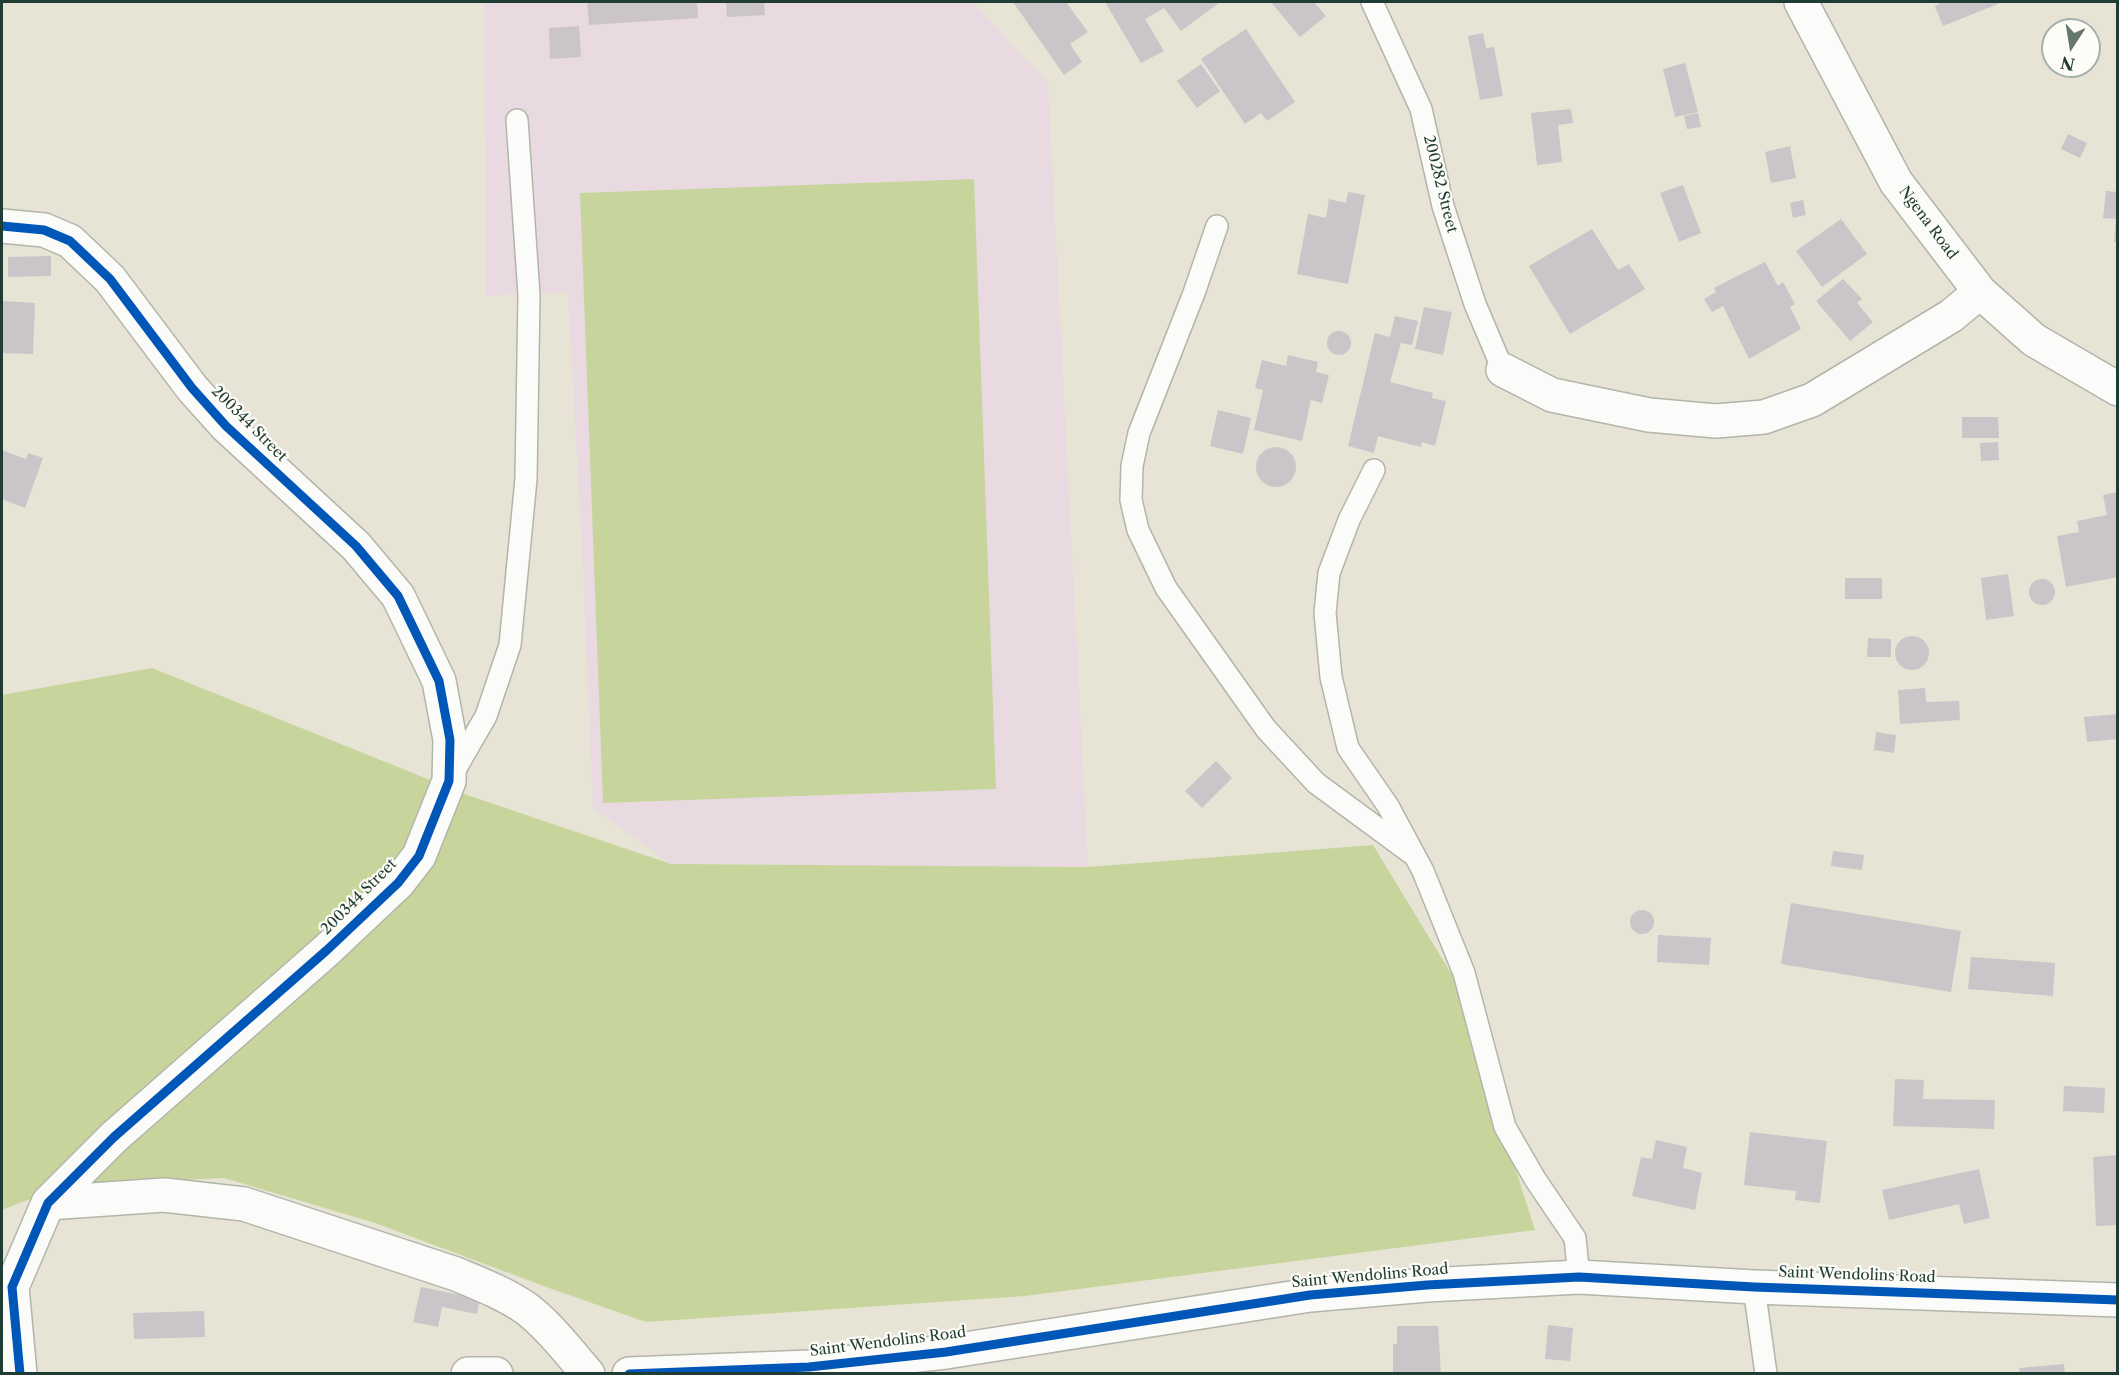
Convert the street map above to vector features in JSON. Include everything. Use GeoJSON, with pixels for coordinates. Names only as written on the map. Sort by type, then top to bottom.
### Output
{"type":"FeatureCollection","features":[{"type":"Feature","properties":{"kind":"street","name":"Ngena Road"},"geometry":{"type":"LineString","coordinates":[[1801,2],[1896,182],[1980,292],[2034,340],[2118,389]]}},
{"type":"Feature","properties":{"kind":"street","name":"200344 Street"},"geometry":{"type":"LineString","coordinates":[[2,226],[44,230],[70,241],[110,279],[192,388],[226,426],[356,546],[398,596],[440,681],[450,740],[449,781],[419,856],[398,883],[327,950],[114,1137],[48,1203],[7,1286],[20,1374]]}},
{"type":"Feature","properties":{"kind":"street"},"geometry":{"type":"LineString","coordinates":[[1503,370],[1552,395],[1649,415],[1716,421],[1764,417],[1812,400],[1951,316],[1980,292]]}},
{"type":"Feature","properties":{"kind":"street"},"geometry":{"type":"LineString","coordinates":[[48,1203],[164,1195],[244,1204],[456,1274],[489,1288],[526,1308],[545,1325],[588,1374]]}},
{"type":"Feature","properties":{"kind":"street","name":"Saint Wendolins Road"},"geometry":{"type":"LineString","coordinates":[[629,1374],[809,1367],[946,1352],[1310,1295],[1427,1285],[1579,1277],[1754,1287],[2118,1300]]}},
{"type":"Feature","properties":{"kind":"street"},"geometry":{"type":"LineString","coordinates":[[468,1374],[496,1374]]}},
{"type":"Feature","properties":{"kind":"lane","name":"200282 Street"},"geometry":{"type":"LineString","coordinates":[[1372,2],[1421,109],[1443,206],[1475,304],[1503,370]]}},
{"type":"Feature","properties":{"kind":"lane"},"geometry":{"type":"LineString","coordinates":[[449,781],[486,716],[510,645],[526,479],[529,295],[516,120]]}},
{"type":"Feature","properties":{"kind":"lane"},"geometry":{"type":"LineString","coordinates":[[1216,225],[1194,293],[1139,432],[1132,466],[1131,489],[1131,500],[1138,530],[1166,588],[1266,729],[1316,783],[1414,855]]}},
{"type":"Feature","properties":{"kind":"lane"},"geometry":{"type":"LineString","coordinates":[[1374,470],[1349,520],[1329,573],[1325,613],[1331,677],[1348,748],[1388,806],[1423,871],[1464,973],[1505,1127],[1535,1179],[1575,1238],[1579,1277]]}},
{"type":"Feature","properties":{"kind":"lane"},"geometry":{"type":"LineString","coordinates":[[1754,1287],[1766,1374]]}},
{"type":"Feature","properties":{"kind":"shaded area"},"geometry":{"type":"Polygon","coordinates":[[[484,2],[972,2],[1048,83],[1088,867],[671,864],[593,808],[568,292],[486,296],[484,2]]]}},
{"type":"Feature","properties":{"kind":"green space"},"geometry":{"type":"Polygon","coordinates":[[[974,179],[996,789],[603,803],[580,193],[974,179]]]}},
{"type":"Feature","properties":{"kind":"green space"},"geometry":{"type":"Polygon","coordinates":[[[152,668],[470,796],[671,864],[1088,867],[1373,845],[1455,980],[1535,1230],[1025,1296],[646,1322],[375,1223],[224,1178],[97,1184],[33,1198],[2,1210],[2,695],[152,668]]]}},
{"type":"Feature","properties":{"kind":"building"},"geometry":{"type":"Polygon","coordinates":[[[587,2],[697,2],[698,18],[589,25],[587,2]]]}},
{"type":"Feature","properties":{"kind":"building"},"geometry":{"type":"Polygon","coordinates":[[[726,2],[764,2],[765,15],[727,17],[726,2]]]}},
{"type":"Feature","properties":{"kind":"building"},"geometry":{"type":"Polygon","coordinates":[[[1013,2],[1066,2],[1088,32],[1070,44],[1082,62],[1064,75],[1013,2]]]}},
{"type":"Feature","properties":{"kind":"building"},"geometry":{"type":"Polygon","coordinates":[[[1105,2],[1219,3],[1181,31],[1164,8],[1145,19],[1164,51],[1141,63],[1105,2]]]}},
{"type":"Feature","properties":{"kind":"building"},"geometry":{"type":"Polygon","coordinates":[[[1271,2],[1314,2],[1326,16],[1300,37],[1271,2]]]}},
{"type":"Feature","properties":{"kind":"building"},"geometry":{"type":"Polygon","coordinates":[[[1941,2],[1998,2],[1998,4],[1943,26],[1935,7],[1941,2]]]}},
{"type":"Feature","properties":{"kind":"building"},"geometry":{"type":"Polygon","coordinates":[[[579,26],[581,57],[550,59],[549,28],[579,26]]]}},
{"type":"Feature","properties":{"kind":"building"},"geometry":{"type":"Polygon","coordinates":[[[1246,29],[1295,102],[1267,121],[1261,113],[1245,124],[1201,59],[1246,29]]]}},
{"type":"Feature","properties":{"kind":"building"},"geometry":{"type":"Polygon","coordinates":[[[1483,33],[1486,48],[1494,47],[1503,96],[1480,100],[1468,36],[1483,33]]]}},
{"type":"Feature","properties":{"kind":"building"},"geometry":{"type":"Polygon","coordinates":[[[1685,63],[1698,112],[1675,117],[1663,69],[1685,63]]]}},
{"type":"Feature","properties":{"kind":"building"},"geometry":{"type":"Polygon","coordinates":[[[1201,64],[1220,91],[1197,108],[1177,81],[1201,64]]]}},
{"type":"Feature","properties":{"kind":"building"},"geometry":{"type":"Polygon","coordinates":[[[1571,109],[1573,123],[1558,125],[1562,162],[1537,165],[1531,113],[1571,109]]]}},
{"type":"Feature","properties":{"kind":"building"},"geometry":{"type":"Polygon","coordinates":[[[1698,113],[1701,127],[1687,129],[1684,116],[1698,113]]]}},
{"type":"Feature","properties":{"kind":"building"},"geometry":{"type":"Polygon","coordinates":[[[2068,134],[2087,143],[2080,158],[2061,149],[2068,134]]]}},
{"type":"Feature","properties":{"kind":"building"},"geometry":{"type":"Polygon","coordinates":[[[1790,146],[1796,178],[1771,183],[1765,152],[1790,146]]]}},
{"type":"Feature","properties":{"kind":"building"},"geometry":{"type":"Polygon","coordinates":[[[1683,185],[1701,233],[1679,242],[1660,193],[1683,185]]]}},
{"type":"Feature","properties":{"kind":"building"},"geometry":{"type":"Polygon","coordinates":[[[2106,191],[2118,192],[2118,242],[2114,242],[2116,219],[2103,218],[2106,191]]]}},
{"type":"Feature","properties":{"kind":"building"},"geometry":{"type":"Polygon","coordinates":[[[1348,192],[1365,195],[1348,284],[1297,274],[1308,214],[1326,218],[1329,199],[1346,203],[1348,192]]]}},
{"type":"Feature","properties":{"kind":"building"},"geometry":{"type":"Polygon","coordinates":[[[1803,200],[1806,215],[1793,218],[1790,203],[1803,200]]]}},
{"type":"Feature","properties":{"kind":"building"},"geometry":{"type":"Polygon","coordinates":[[[1841,219],[1867,254],[1822,287],[1796,251],[1841,219]]]}},
{"type":"Feature","properties":{"kind":"building"},"geometry":{"type":"Polygon","coordinates":[[[1592,229],[1618,270],[1629,264],[1645,289],[1570,334],[1529,266],[1592,229]]]}},
{"type":"Feature","properties":{"kind":"building"},"geometry":{"type":"Polygon","coordinates":[[[51,256],[51,276],[8,277],[8,257],[51,256]]]}},
{"type":"Feature","properties":{"kind":"building"},"geometry":{"type":"Polygon","coordinates":[[[1765,262],[1778,286],[1783,282],[1795,304],[1790,307],[1801,329],[1749,359],[1723,306],[1712,312],[1704,299],[1716,292],[1714,288],[1765,262]]]}},
{"type":"Feature","properties":{"kind":"building"},"geometry":{"type":"Polygon","coordinates":[[[1843,279],[1862,299],[1857,303],[1873,322],[1850,341],[1816,301],[1843,279]]]}},
{"type":"Feature","properties":{"kind":"building"},"geometry":{"type":"Polygon","coordinates":[[[2,301],[35,303],[33,354],[2,353],[2,301]]]}},
{"type":"Feature","properties":{"kind":"building"},"geometry":{"type":"Polygon","coordinates":[[[1424,307],[1452,312],[1443,355],[1415,349],[1424,307]]]}},
{"type":"Feature","properties":{"kind":"building"},"geometry":{"type":"Polygon","coordinates":[[[1395,316],[1418,321],[1412,345],[1401,343],[1390,382],[1433,393],[1432,398],[1446,401],[1435,446],[1422,442],[1421,447],[1378,436],[1374,453],[1348,446],[1375,333],[1390,337],[1395,316]]]}},
{"type":"Feature","properties":{"kind":"building"},"geometry":{"type":"Polygon","coordinates":[[[1339,331],[1348,334],[1351,343],[1348,352],[1339,355],[1330,352],[1327,343],[1330,334],[1339,331]]]}},
{"type":"Feature","properties":{"kind":"building"},"geometry":{"type":"Polygon","coordinates":[[[1288,355],[1318,362],[1316,372],[1329,375],[1322,403],[1311,400],[1302,441],[1254,430],[1263,390],[1255,388],[1262,360],[1286,366],[1288,355]]]}},
{"type":"Feature","properties":{"kind":"building"},"geometry":{"type":"Polygon","coordinates":[[[1218,410],[1251,418],[1243,454],[1210,446],[1218,410]]]}},
{"type":"Feature","properties":{"kind":"building"},"geometry":{"type":"Polygon","coordinates":[[[1962,417],[1998,417],[1999,438],[1962,438],[1962,417]]]}},
{"type":"Feature","properties":{"kind":"building"},"geometry":{"type":"Polygon","coordinates":[[[1998,442],[1999,460],[1981,461],[1980,443],[1998,442]]]}},
{"type":"Feature","properties":{"kind":"building"},"geometry":{"type":"Polygon","coordinates":[[[1276,447],[1290,453],[1296,467],[1290,481],[1276,487],[1262,481],[1256,467],[1262,453],[1276,447]]]}},
{"type":"Feature","properties":{"kind":"building"},"geometry":{"type":"Polygon","coordinates":[[[2,450],[26,459],[28,453],[43,458],[25,508],[2,499],[2,450]]]}},
{"type":"Feature","properties":{"kind":"building"},"geometry":{"type":"Polygon","coordinates":[[[2118,492],[2118,577],[2066,587],[2057,536],[2079,532],[2077,521],[2107,515],[2103,495],[2118,492]]]}},
{"type":"Feature","properties":{"kind":"building"},"geometry":{"type":"Polygon","coordinates":[[[2008,574],[2014,616],[1986,620],[1981,578],[2008,574]]]}},
{"type":"Feature","properties":{"kind":"building"},"geometry":{"type":"Polygon","coordinates":[[[1845,578],[1882,578],[1882,599],[1845,599],[1845,578]]]}},
{"type":"Feature","properties":{"kind":"building"},"geometry":{"type":"Polygon","coordinates":[[[2042,579],[2051,583],[2055,592],[2051,601],[2042,605],[2033,601],[2029,592],[2033,583],[2042,579]]]}},
{"type":"Feature","properties":{"kind":"building"},"geometry":{"type":"Polygon","coordinates":[[[1912,636],[1924,641],[1929,653],[1924,665],[1912,670],[1900,665],[1895,653],[1900,641],[1912,636]]]}},
{"type":"Feature","properties":{"kind":"building"},"geometry":{"type":"Polygon","coordinates":[[[1868,638],[1891,639],[1891,657],[1867,657],[1868,638]]]}},
{"type":"Feature","properties":{"kind":"building"},"geometry":{"type":"Polygon","coordinates":[[[1925,688],[1926,702],[1959,701],[1960,720],[1900,724],[1898,690],[1925,688]]]}},
{"type":"Feature","properties":{"kind":"building"},"geometry":{"type":"Polygon","coordinates":[[[2118,714],[2118,739],[2087,742],[2084,717],[2118,714]]]}},
{"type":"Feature","properties":{"kind":"building"},"geometry":{"type":"Polygon","coordinates":[[[1876,732],[1896,735],[1894,753],[1874,750],[1876,732]]]}},
{"type":"Feature","properties":{"kind":"building"},"geometry":{"type":"Polygon","coordinates":[[[1216,761],[1232,778],[1202,808],[1185,791],[1216,761]]]}},
{"type":"Feature","properties":{"kind":"building"},"geometry":{"type":"Polygon","coordinates":[[[1833,851],[1864,855],[1862,870],[1831,866],[1833,851]]]}},
{"type":"Feature","properties":{"kind":"building"},"geometry":{"type":"Polygon","coordinates":[[[1791,903],[1961,931],[1951,992],[1781,964],[1791,903]]]}},
{"type":"Feature","properties":{"kind":"building"},"geometry":{"type":"Polygon","coordinates":[[[1642,910],[1650,914],[1654,922],[1650,930],[1642,934],[1634,930],[1630,922],[1634,914],[1642,910]]]}},
{"type":"Feature","properties":{"kind":"building"},"geometry":{"type":"Polygon","coordinates":[[[1658,935],[1711,938],[1709,965],[1657,962],[1658,935]]]}},
{"type":"Feature","properties":{"kind":"building"},"geometry":{"type":"Polygon","coordinates":[[[1971,957],[2055,963],[2053,996],[1968,989],[1971,957]]]}},
{"type":"Feature","properties":{"kind":"building"},"geometry":{"type":"Polygon","coordinates":[[[1895,1079],[1924,1080],[1923,1099],[1995,1100],[1994,1129],[1893,1126],[1895,1079]]]}},
{"type":"Feature","properties":{"kind":"building"},"geometry":{"type":"Polygon","coordinates":[[[2064,1086],[2105,1088],[2104,1113],[2063,1111],[2064,1086]]]}},
{"type":"Feature","properties":{"kind":"building"},"geometry":{"type":"Polygon","coordinates":[[[1750,1132],[1827,1141],[1820,1203],[1795,1200],[1796,1191],[1744,1185],[1750,1132]]]}},
{"type":"Feature","properties":{"kind":"building"},"geometry":{"type":"Polygon","coordinates":[[[1656,1140],[1687,1147],[1683,1168],[1702,1173],[1695,1210],[1632,1196],[1641,1157],[1652,1159],[1656,1140]]]}},
{"type":"Feature","properties":{"kind":"building"},"geometry":{"type":"Polygon","coordinates":[[[2118,1155],[2118,1225],[2096,1226],[2093,1157],[2118,1155]]]}},
{"type":"Feature","properties":{"kind":"building"},"geometry":{"type":"Polygon","coordinates":[[[1979,1169],[1990,1218],[1964,1224],[1959,1204],[1889,1220],[1882,1190],[1979,1169]]]}},
{"type":"Feature","properties":{"kind":"building"},"geometry":{"type":"Polygon","coordinates":[[[421,1287],[480,1299],[477,1314],[442,1307],[438,1327],[413,1322],[421,1287]]]}},
{"type":"Feature","properties":{"kind":"building"},"geometry":{"type":"Polygon","coordinates":[[[204,1311],[205,1337],[134,1339],[133,1313],[204,1311]]]}},
{"type":"Feature","properties":{"kind":"building"},"geometry":{"type":"Polygon","coordinates":[[[1548,1325],[1573,1328],[1570,1361],[1545,1359],[1548,1325]]]}},
{"type":"Feature","properties":{"kind":"building"},"geometry":{"type":"Polygon","coordinates":[[[1397,1326],[1438,1326],[1441,1374],[1393,1374],[1393,1344],[1397,1344],[1397,1326]]]}},
{"type":"Feature","properties":{"kind":"building"},"geometry":{"type":"Polygon","coordinates":[[[2064,1364],[2065,1374],[2020,1374],[2019,1368],[2064,1364]]]}},
{"type":"Feature","properties":{"kind":"cycle path"},"geometry":{"type":"LineString","coordinates":[[2,226],[44,230],[70,241],[110,279],[192,388],[226,426],[356,546],[398,596],[439,681],[450,740],[449,781],[419,856],[398,883],[327,950],[114,1137],[48,1203],[12,1287],[20,1374]]}},
{"type":"Feature","properties":{"kind":"cycle path"},"geometry":{"type":"LineString","coordinates":[[629,1374],[809,1367],[946,1352],[1310,1295],[1427,1285],[1579,1277],[1754,1287],[2118,1300]]}}]}
